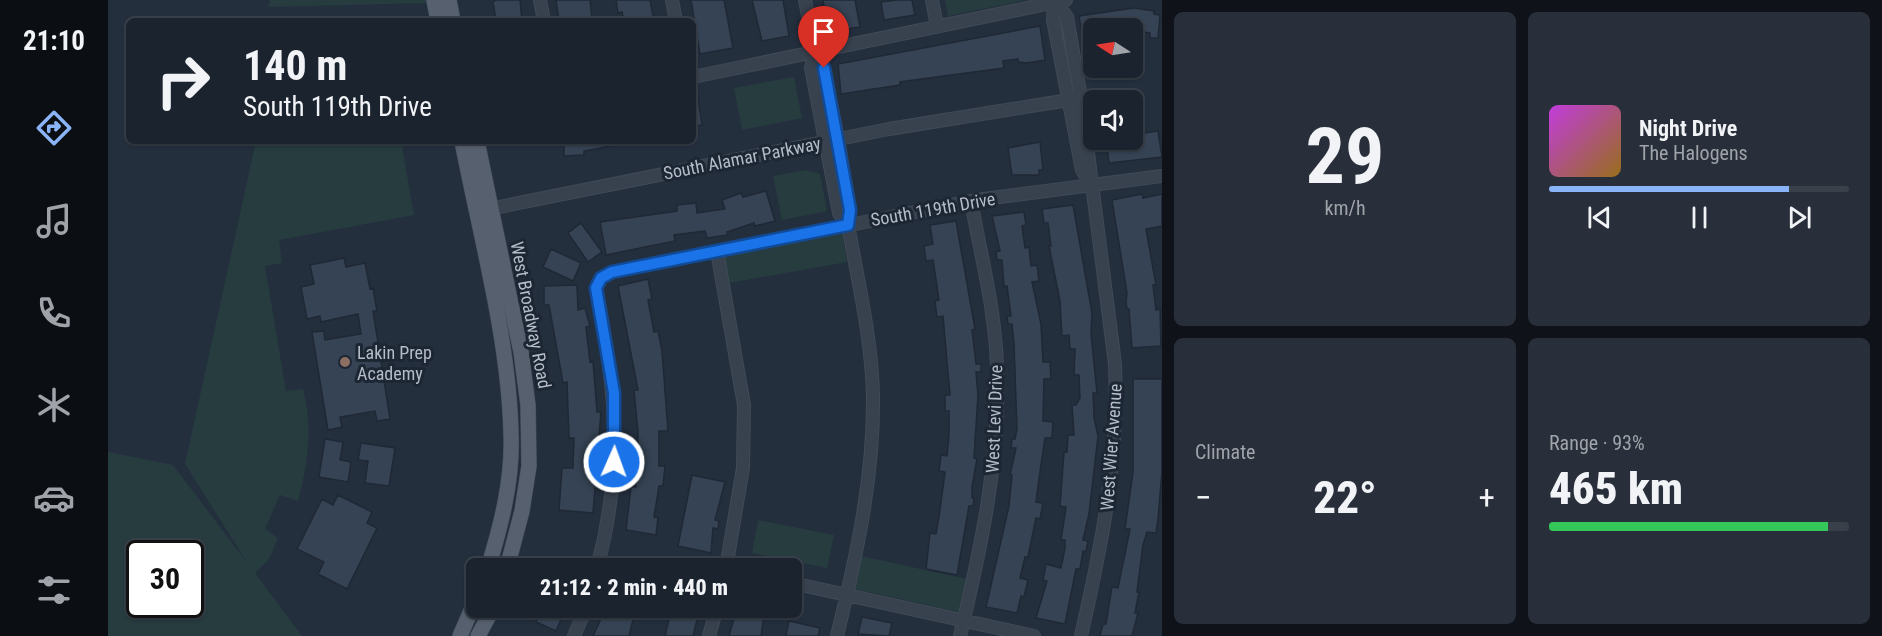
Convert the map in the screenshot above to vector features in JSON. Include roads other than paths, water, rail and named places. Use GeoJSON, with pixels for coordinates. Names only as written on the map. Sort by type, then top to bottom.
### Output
{"type":"FeatureCollection","features":[{"type":"Feature","properties":{"kind":"main road"},"geometry":{"type":"LineString","coordinates":[[434,0],[437,18]]}},
{"type":"Feature","properties":{"kind":"main road"},"geometry":{"type":"LineString","coordinates":[[449,0],[452,18]]}},
{"type":"Feature","properties":{"kind":"main road","name":"West Broadway Road"},"geometry":{"type":"LineString","coordinates":[[463,144],[521,352],[528,405],[529,466],[522,511],[510,558]]}},
{"type":"Feature","properties":{"kind":"main road","name":"West Broadway Road"},"geometry":{"type":"LineString","coordinates":[[477,144],[483,210],[512,436],[503,511],[491,558]]}},
{"type":"Feature","properties":{"kind":"main road"},"geometry":{"type":"LineString","coordinates":[[460,636],[468,618]]}},
{"type":"Feature","properties":{"kind":"main road"},"geometry":{"type":"LineString","coordinates":[[478,636],[488,618]]}},
{"type":"Feature","properties":{"kind":"street"},"geometry":{"type":"LineString","coordinates":[[540,0],[543,18]]}},
{"type":"Feature","properties":{"kind":"street"},"geometry":{"type":"LineString","coordinates":[[672,0],[675,18]]}},
{"type":"Feature","properties":{"kind":"street"},"geometry":{"type":"LineString","coordinates":[[805,0],[815,51],[811,68],[831,140],[839,213],[848,225],[868,345],[873,406],[867,493],[837,636]]}},
{"type":"Feature","properties":{"kind":"street"},"geometry":{"type":"LineString","coordinates":[[932,0],[937,26]]}},
{"type":"Feature","properties":{"kind":"street"},"geometry":{"type":"LineString","coordinates":[[696,75],[1059,1]]}},
{"type":"Feature","properties":{"kind":"street","name":"West Wier Avenue"},"geometry":{"type":"LineString","coordinates":[[1059,1],[1053,20],[1076,99],[1082,170],[1091,184],[1115,364],[1117,405],[1111,490],[1081,636]]}},
{"type":"Feature","properties":{"kind":"street","name":"South Alamar Parkway"},"geometry":{"type":"LineString","coordinates":[[483,210],[831,140],[1076,99]]}},
{"type":"Feature","properties":{"kind":"street","name":"South 119th Drive"},"geometry":{"type":"LineString","coordinates":[[599,558],[612,500],[616,443],[613,382],[596,288],[601,278],[612,272],[971,201],[1162,176]]}},
{"type":"Feature","properties":{"kind":"street","name":"West Levi Drive"},"geometry":{"type":"LineString","coordinates":[[960,636],[992,487],[998,423],[997,366],[971,201]]}},
{"type":"Feature","properties":{"kind":"street"},"geometry":{"type":"LineString","coordinates":[[717,251],[744,405],[743,468],[728,558]]}},
{"type":"Feature","properties":{"kind":"street"},"geometry":{"type":"LineString","coordinates":[[802,585],[1034,636]]}},
{"type":"Feature","properties":{"kind":"street"},"geometry":{"type":"LineString","coordinates":[[574,636],[582,618]]}},
{"type":"Feature","properties":{"kind":"street"},"geometry":{"type":"LineString","coordinates":[[709,636],[714,618]]}},
{"type":"Feature","properties":{"kind":"place","name":"Lakin Prep Academy"},"geometry":{"type":"Point","coordinates":[345,362]}}]}
